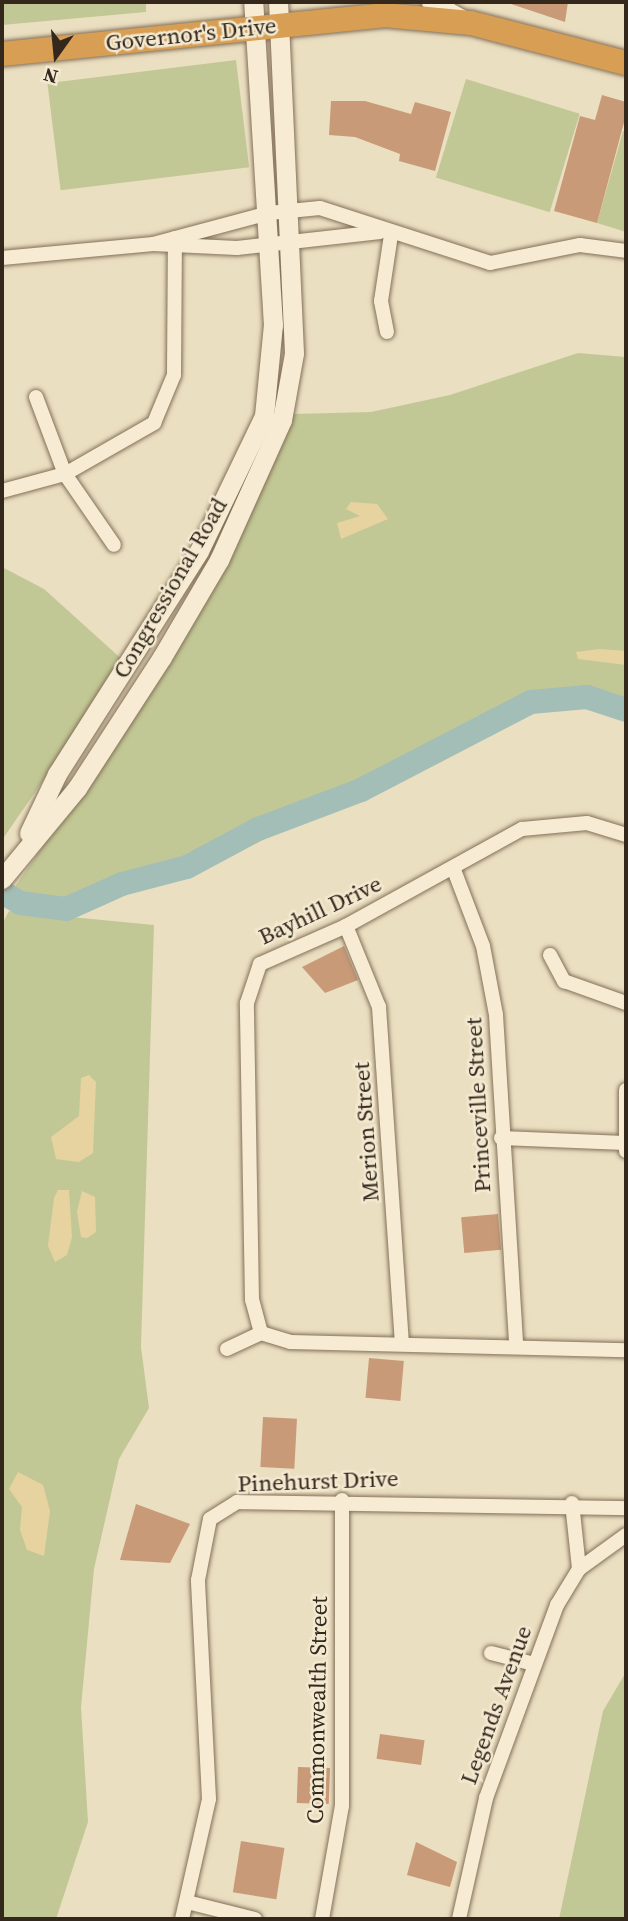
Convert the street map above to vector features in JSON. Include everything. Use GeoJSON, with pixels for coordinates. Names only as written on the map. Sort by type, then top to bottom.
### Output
{"type":"FeatureCollection","features":[{"type":"Feature","properties":{"kind":"highway","name":"Governor's Drive"},"geometry":{"type":"LineString","coordinates":[[2,54],[272,17],[384,15],[471,23],[626,63]]}},
{"type":"Feature","properties":{"kind":"main road"},"geometry":{"type":"LineString","coordinates":[[253,2],[272,17]]}},
{"type":"Feature","properties":{"kind":"main road"},"geometry":{"type":"LineString","coordinates":[[431,2],[471,23]]}},
{"type":"Feature","properties":{"kind":"main road","name":"Congressional Road"},"geometry":{"type":"LineString","coordinates":[[18,854],[77,788],[162,657],[219,560],[271,452],[294,353],[292,241],[272,17]]}},
{"type":"Feature","properties":{"kind":"main road","name":"Congressional Road"},"geometry":{"type":"LineString","coordinates":[[2,879],[18,854],[57,774],[199,551],[253,445],[273,360],[269,213],[272,17]]}},
{"type":"Feature","properties":{"kind":"street"},"geometry":{"type":"LineString","coordinates":[[175,242],[269,213],[320,208],[386,234],[490,263],[580,245],[626,251]]}},
{"type":"Feature","properties":{"kind":"street"},"geometry":{"type":"LineString","coordinates":[[2,258],[175,242],[271,242],[386,234]]}},
{"type":"Feature","properties":{"kind":"street"},"geometry":{"type":"LineString","coordinates":[[386,234],[381,301],[387,332]]}},
{"type":"Feature","properties":{"kind":"street"},"geometry":{"type":"LineString","coordinates":[[2,491],[65,474],[133,439],[164,406],[174,375],[175,242]]}},
{"type":"Feature","properties":{"kind":"street"},"geometry":{"type":"LineString","coordinates":[[36,397],[65,474],[114,545]]}},
{"type":"Feature","properties":{"kind":"street","name":"Bayhill Drive"},"geometry":{"type":"LineString","coordinates":[[261,1333],[252,1300],[250,988],[260,964],[276,952],[346,926],[454,870],[499,839],[544,824],[587,823],[626,835]]}},
{"type":"Feature","properties":{"kind":"street","name":"Princeville Street"},"geometry":{"type":"LineString","coordinates":[[454,870],[491,977],[516,1344]]}},
{"type":"Feature","properties":{"kind":"street","name":"Merion Street"},"geometry":{"type":"LineString","coordinates":[[346,926],[379,1007],[402,1342]]}},
{"type":"Feature","properties":{"kind":"street"},"geometry":{"type":"LineString","coordinates":[[550,955],[564,981],[626,1003]]}},
{"type":"Feature","properties":{"kind":"street"},"geometry":{"type":"LineString","coordinates":[[501,1138],[626,1147],[626,1090]]}},
{"type":"Feature","properties":{"kind":"street"},"geometry":{"type":"LineString","coordinates":[[227,1349],[261,1333],[289,1342],[516,1344],[626,1350]]}},
{"type":"Feature","properties":{"kind":"street","name":"Pinehurst Drive"},"geometry":{"type":"LineString","coordinates":[[182,1919],[209,1799],[198,1580],[210,1519],[237,1502],[342,1500],[572,1503],[626,1508]]}},
{"type":"Feature","properties":{"kind":"street","name":"Commonwealth Street"},"geometry":{"type":"LineString","coordinates":[[321,1919],[342,1806],[342,1500]]}},
{"type":"Feature","properties":{"kind":"street"},"geometry":{"type":"LineString","coordinates":[[572,1503],[579,1569]]}},
{"type":"Feature","properties":{"kind":"street","name":"Legends Avenue"},"geometry":{"type":"LineString","coordinates":[[459,1919],[486,1798],[557,1605],[579,1569],[626,1535]]}},
{"type":"Feature","properties":{"kind":"street"},"geometry":{"type":"LineString","coordinates":[[491,1653],[534,1664]]}},
{"type":"Feature","properties":{"kind":"street"},"geometry":{"type":"LineString","coordinates":[[187,1902],[255,1919]]}},
{"type":"Feature","properties":{"kind":"green space"},"geometry":{"type":"Polygon","coordinates":[[[2,2],[146,2],[146,12],[2,25],[2,2]]]}},
{"type":"Feature","properties":{"kind":"green space"},"geometry":{"type":"Polygon","coordinates":[[[236,60],[249,167],[61,190],[47,83],[236,60]]]}},
{"type":"Feature","properties":{"kind":"green space"},"geometry":{"type":"Polygon","coordinates":[[[466,79],[580,114],[550,212],[436,177],[466,79]]]}},
{"type":"Feature","properties":{"kind":"green space"},"geometry":{"type":"Polygon","coordinates":[[[623,131],[626,131],[626,232],[597,223],[623,131]]]}},
{"type":"Feature","properties":{"kind":"green space"},"geometry":{"type":"Polygon","coordinates":[[[578,353],[626,357],[626,710],[587,697],[531,702],[361,790],[258,829],[187,867],[122,884],[66,909],[21,908],[10,894],[165,668],[293,414],[371,412],[450,395],[578,353]]]}},
{"type":"Feature","properties":{"kind":"green space"},"geometry":{"type":"Polygon","coordinates":[[[2,567],[44,589],[125,662],[2,840],[2,567]]]}},
{"type":"Feature","properties":{"kind":"green space"},"geometry":{"type":"Polygon","coordinates":[[[9,911],[154,925],[141,1347],[149,1408],[119,1459],[94,1569],[81,1707],[88,1822],[56,1919],[2,1919],[2,924],[9,911]]]}},
{"type":"Feature","properties":{"kind":"green space"},"geometry":{"type":"Polygon","coordinates":[[[626,1672],[626,1919],[559,1919],[603,1711],[626,1672]]]}},
{"type":"Feature","properties":{"kind":"sand"},"geometry":{"type":"Polygon","coordinates":[[[351,502],[377,504],[388,519],[341,539],[337,523],[360,516],[346,509],[351,502]]]}},
{"type":"Feature","properties":{"kind":"sand"},"geometry":{"type":"Polygon","coordinates":[[[600,649],[626,651],[626,665],[578,659],[576,652],[600,649]]]}},
{"type":"Feature","properties":{"kind":"sand"},"geometry":{"type":"Polygon","coordinates":[[[89,1075],[96,1082],[93,1153],[79,1162],[56,1159],[51,1137],[79,1116],[81,1078],[89,1075]]]}},
{"type":"Feature","properties":{"kind":"sand"},"geometry":{"type":"Polygon","coordinates":[[[58,1190],[69,1190],[72,1237],[67,1255],[55,1262],[48,1246],[54,1198],[58,1190]]]}},
{"type":"Feature","properties":{"kind":"sand"},"geometry":{"type":"Polygon","coordinates":[[[82,1191],[95,1197],[96,1232],[87,1238],[81,1237],[77,1212],[82,1191]]]}},
{"type":"Feature","properties":{"kind":"sand"},"geometry":{"type":"Polygon","coordinates":[[[18,1472],[43,1485],[50,1511],[44,1556],[27,1550],[20,1530],[22,1507],[9,1489],[18,1472]]]}},
{"type":"Feature","properties":{"kind":"building"},"geometry":{"type":"Polygon","coordinates":[[[505,2],[568,2],[565,22],[505,2]]]}},
{"type":"Feature","properties":{"kind":"building"},"geometry":{"type":"Polygon","coordinates":[[[602,95],[626,102],[626,115],[597,223],[554,211],[580,116],[595,120],[602,95]]]}},
{"type":"Feature","properties":{"kind":"building"},"geometry":{"type":"Polygon","coordinates":[[[331,101],[365,101],[411,114],[415,102],[451,112],[435,171],[399,161],[400,154],[355,137],[329,135],[331,101]]]}},
{"type":"Feature","properties":{"kind":"building"},"geometry":{"type":"Polygon","coordinates":[[[344,946],[358,980],[325,993],[302,967],[344,946]]]}},
{"type":"Feature","properties":{"kind":"building"},"geometry":{"type":"Polygon","coordinates":[[[498,1214],[501,1250],[464,1253],[461,1217],[498,1214]]]}},
{"type":"Feature","properties":{"kind":"building"},"geometry":{"type":"Polygon","coordinates":[[[369,1358],[404,1361],[400,1401],[366,1398],[369,1358]]]}},
{"type":"Feature","properties":{"kind":"building"},"geometry":{"type":"Polygon","coordinates":[[[263,1417],[297,1419],[294,1469],[260,1467],[263,1417]]]}},
{"type":"Feature","properties":{"kind":"building"},"geometry":{"type":"Polygon","coordinates":[[[136,1504],[190,1524],[170,1563],[120,1560],[136,1504]]]}},
{"type":"Feature","properties":{"kind":"building"},"geometry":{"type":"Polygon","coordinates":[[[380,1734],[425,1740],[421,1765],[377,1759],[380,1734]]]}},
{"type":"Feature","properties":{"kind":"building"},"geometry":{"type":"Polygon","coordinates":[[[298,1767],[330,1768],[329,1804],[297,1803],[298,1767]]]}},
{"type":"Feature","properties":{"kind":"building"},"geometry":{"type":"Polygon","coordinates":[[[241,1841],[284,1848],[276,1899],[233,1892],[241,1841]]]}},
{"type":"Feature","properties":{"kind":"building"},"geometry":{"type":"Polygon","coordinates":[[[416,1842],[457,1862],[450,1887],[407,1875],[416,1842]]]}},
{"type":"Feature","properties":{"kind":"waterway"},"geometry":{"type":"LineString","coordinates":[[2,892],[20,903],[66,909],[122,884],[187,867],[258,829],[361,790],[531,702],[587,697],[626,710]]}}]}
